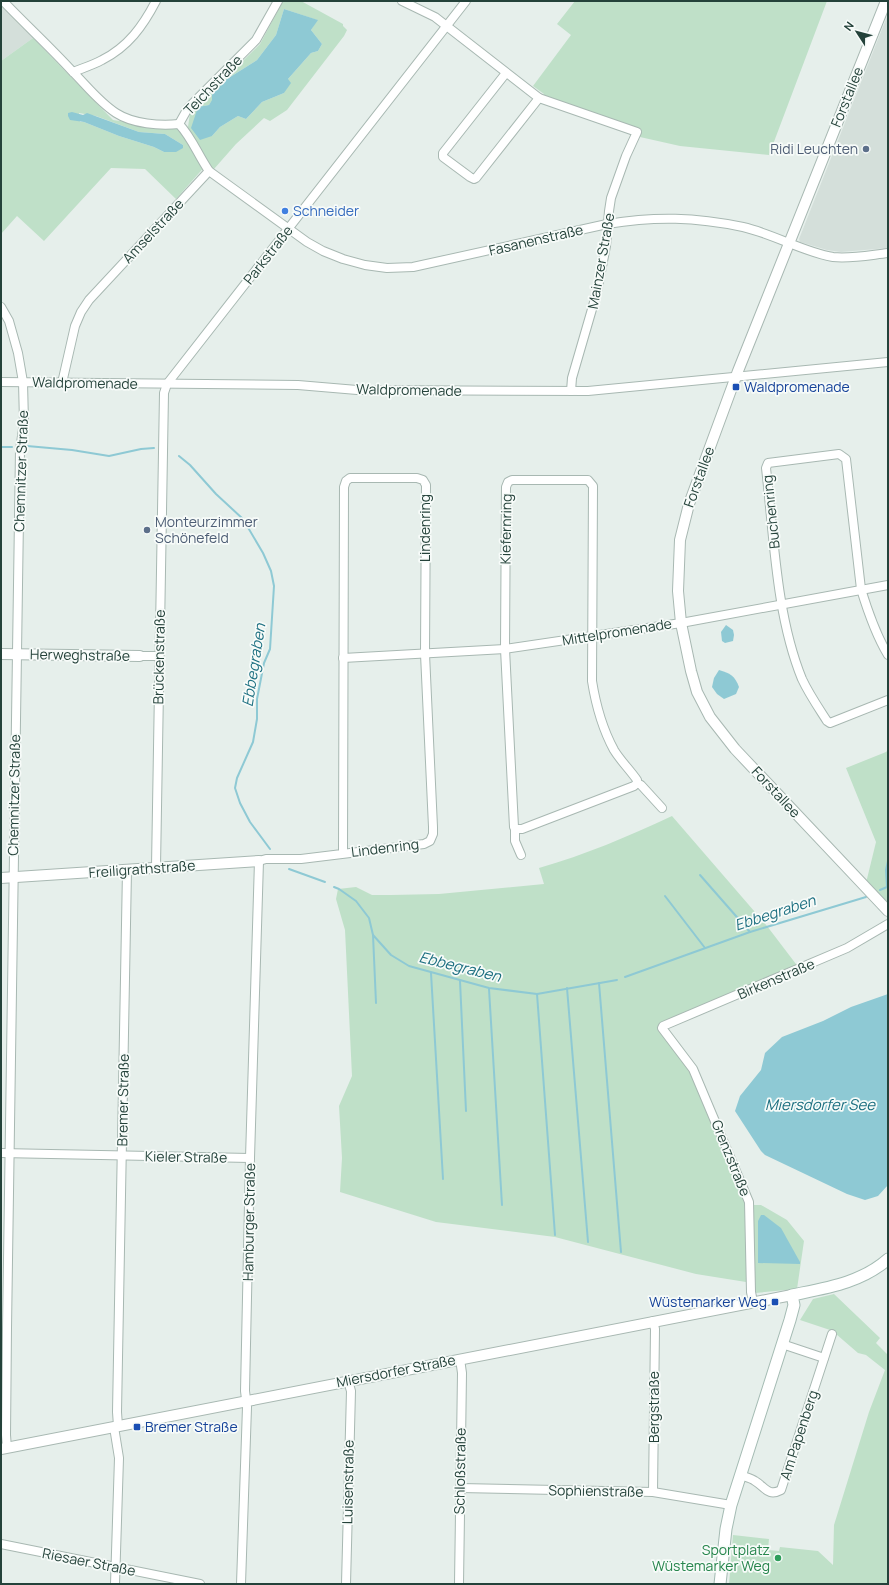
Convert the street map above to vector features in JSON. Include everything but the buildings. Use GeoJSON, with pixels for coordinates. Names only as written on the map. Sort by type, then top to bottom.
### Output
{"type":"FeatureCollection","features":[{"type":"Feature","properties":{"kind":"main road"},"geometry":{"type":"LineString","coordinates":[[720,1584],[726,1529],[731,1505],[793,1310],[792,1295],[830,1287],[855,1279],[879,1267],[888,1259]]}},
{"type":"Feature","properties":{"kind":"street"},"geometry":{"type":"LineString","coordinates":[[3,1],[101,102],[124,117],[158,124],[179,124]]}},
{"type":"Feature","properties":{"kind":"street"},"geometry":{"type":"LineString","coordinates":[[73,72],[102,60],[122,48],[134,36],[146,20],[156,1]]}},
{"type":"Feature","properties":{"kind":"street","name":"Teichstraße"},"geometry":{"type":"LineString","coordinates":[[209,171],[199,157],[188,133],[179,124],[188,108],[256,40],[278,1]]}},
{"type":"Feature","properties":{"kind":"street"},"geometry":{"type":"LineString","coordinates":[[402,1],[435,17],[539,98],[476,178],[472,179],[443,157],[443,153],[506,73]]}},
{"type":"Feature","properties":{"kind":"street","name":"Parkstraße"},"geometry":{"type":"LineString","coordinates":[[163,446],[164,393],[167,384],[466,1]]}},
{"type":"Feature","properties":{"kind":"street","name":"Forstallee"},"geometry":{"type":"LineString","coordinates":[[886,1],[736,378],[691,496],[684,518],[680,540],[678,591],[680,623],[694,682],[704,707],[718,728],[735,749],[888,911]]}},
{"type":"Feature","properties":{"kind":"street","name":"Mainzer Straße"},"geometry":{"type":"LineString","coordinates":[[539,98],[637,132],[611,198],[607,224],[606,246],[597,292],[572,378],[571,391]]}},
{"type":"Feature","properties":{"kind":"street"},"geometry":{"type":"LineString","coordinates":[[209,171],[289,229]]}},
{"type":"Feature","properties":{"kind":"street","name":"Amselstraße"},"geometry":{"type":"LineString","coordinates":[[62,383],[75,326],[81,312],[89,300],[209,171]]}},
{"type":"Feature","properties":{"kind":"street","name":"Fasanenstraße"},"geometry":{"type":"LineString","coordinates":[[289,229],[315,247],[343,259],[375,266],[400,268],[425,265],[607,224],[630,220],[667,218],[707,220],[744,228],[790,242],[813,252],[835,257],[888,253]]}},
{"type":"Feature","properties":{"kind":"street","name":"Chemnitzer Straße"},"geometry":{"type":"LineString","coordinates":[[1,307],[9,321],[18,353],[23,382],[24,422],[20,459],[16,654],[6,1435],[4,1448]]}},
{"type":"Feature","properties":{"kind":"street","name":"Waldpromenade"},"geometry":{"type":"LineString","coordinates":[[1,382],[299,385],[358,390],[588,391],[736,378],[888,362]]}},
{"type":"Feature","properties":{"kind":"street","name":"Brückenstraße"},"geometry":{"type":"LineString","coordinates":[[156,867],[163,446]]}},
{"type":"Feature","properties":{"kind":"street","name":"Buchenring"},"geometry":{"type":"LineString","coordinates":[[888,655],[866,606],[861,590],[846,459],[838,454],[768,463],[766,468],[781,604],[791,648],[808,691],[827,721],[830,723],[834,723],[888,700]]}},
{"type":"Feature","properties":{"kind":"street","name":"Lindenring"},"geometry":{"type":"LineString","coordinates":[[284,859],[301,859],[424,844],[430,841],[433,834],[425,654],[426,485],[423,480],[417,478],[350,478],[346,481],[344,487],[343,853]]}},
{"type":"Feature","properties":{"kind":"street","name":"Kiefernring"},"geometry":{"type":"LineString","coordinates":[[520,855],[515,841],[505,649],[506,487],[508,482],[512,480],[588,480],[594,486],[592,681],[599,716],[614,750],[638,783],[641,784],[662,808]]}},
{"type":"Feature","properties":{"kind":"street","name":"Mittelpromenade"},"geometry":{"type":"LineString","coordinates":[[343,658],[505,649],[680,623],[888,585]]}},
{"type":"Feature","properties":{"kind":"street","name":"Herweghstraße"},"geometry":{"type":"LineString","coordinates":[[1,654],[159,656]]}},
{"type":"Feature","properties":{"kind":"street"},"geometry":{"type":"LineString","coordinates":[[515,829],[522,829],[565,814],[638,783]]}},
{"type":"Feature","properties":{"kind":"street","name":"Freiligrathstraße"},"geometry":{"type":"LineString","coordinates":[[1,878],[259,861],[266,859],[284,859]]}},
{"type":"Feature","properties":{"kind":"street","name":"Hamburger Straße"},"geometry":{"type":"LineString","coordinates":[[241,1584],[250,1158],[259,861]]}},
{"type":"Feature","properties":{"kind":"street","name":"Bremer Straße"},"geometry":{"type":"LineString","coordinates":[[115,1584],[118,1458],[116,1426],[127,870]]}},
{"type":"Feature","properties":{"kind":"street","name":"Birkenstraße"},"geometry":{"type":"LineString","coordinates":[[662,1028],[663,1026],[847,948],[888,924]]}},
{"type":"Feature","properties":{"kind":"street","name":"Grenzstraße"},"geometry":{"type":"LineString","coordinates":[[662,1028],[694,1069],[749,1202],[750,1270],[753,1302]]}},
{"type":"Feature","properties":{"kind":"street","name":"Kieler Straße"},"geometry":{"type":"LineString","coordinates":[[1,1153],[250,1158]]}},
{"type":"Feature","properties":{"kind":"street","name":"Miersdorfer Straße"},"geometry":{"type":"LineString","coordinates":[[4,1448],[792,1295]]}},
{"type":"Feature","properties":{"kind":"street","name":"Bergstraße"},"geometry":{"type":"LineString","coordinates":[[653,1321],[655,1329],[653,1492]]}},
{"type":"Feature","properties":{"kind":"street","name":"Am Papenberg"},"geometry":{"type":"LineString","coordinates":[[740,1476],[754,1480],[770,1492],[775,1493],[781,1490],[832,1334]]}},
{"type":"Feature","properties":{"kind":"street"},"geometry":{"type":"LineString","coordinates":[[782,1344],[824,1358]]}},
{"type":"Feature","properties":{"kind":"street","name":"Schloßstraße"},"geometry":{"type":"LineString","coordinates":[[459,1584],[462,1373],[460,1359]]}},
{"type":"Feature","properties":{"kind":"street","name":"Luisenstraße"},"geometry":{"type":"LineString","coordinates":[[346,1584],[351,1391],[348,1381]]}},
{"type":"Feature","properties":{"kind":"street","name":"Sophienstraße"},"geometry":{"type":"LineString","coordinates":[[460,1488],[653,1492],[731,1505]]}},
{"type":"Feature","properties":{"kind":"street","name":"Riesaer Straße"},"geometry":{"type":"LineString","coordinates":[[1,1544],[200,1584]]}},
{"type":"Feature","properties":{"kind":"shaded area"},"geometry":{"type":"Polygon","coordinates":[[[1,5],[33,38],[1,61],[1,5]]]}},
{"type":"Feature","properties":{"kind":"shaded area"},"geometry":{"type":"Polygon","coordinates":[[[888,14],[888,248],[841,252],[827,250],[800,242],[799,239],[888,14]]]}},
{"type":"Feature","properties":{"kind":"green space"},"geometry":{"type":"Polygon","coordinates":[[[283,1],[301,1],[343,24],[347,30],[287,110],[270,121],[264,118],[236,144],[214,169],[207,164],[176,199],[145,169],[111,168],[44,241],[17,216],[1,234],[1,61],[33,38],[113,120],[173,129],[188,127],[190,113],[260,44],[283,1]],[[284,9],[276,35],[257,60],[227,79],[209,105],[198,107],[212,136],[220,127],[238,116],[246,119],[262,102],[284,93],[288,79],[311,53],[318,51],[322,44],[311,30],[317,20],[284,9]],[[79,113],[80,122],[84,122],[119,136],[154,147],[164,152],[183,145],[165,134],[139,132],[96,116],[79,113]]]}},
{"type":"Feature","properties":{"kind":"green space"},"geometry":{"type":"Polygon","coordinates":[[[575,1],[827,1],[769,155],[680,146],[640,137],[540,102],[544,94],[533,86],[571,35],[557,24],[575,1]]]}},
{"type":"Feature","properties":{"kind":"green space"},"geometry":{"type":"Polygon","coordinates":[[[888,750],[888,906],[866,883],[876,842],[846,768],[888,750]]]}},
{"type":"Feature","properties":{"kind":"green space"},"geometry":{"type":"Polygon","coordinates":[[[672,816],[767,926],[799,968],[659,1026],[662,1032],[692,1069],[746,1205],[761,1205],[787,1220],[804,1241],[797,1289],[755,1293],[746,1282],[696,1274],[555,1237],[436,1222],[340,1192],[342,1158],[339,1106],[352,1076],[345,930],[336,899],[338,889],[356,887],[372,895],[439,894],[544,884],[539,868],[607,845],[672,816]]]}},
{"type":"Feature","properties":{"kind":"green space"},"geometry":{"type":"Polygon","coordinates":[[[834,1294],[880,1338],[876,1343],[888,1355],[888,1584],[729,1584],[733,1535],[769,1539],[768,1550],[779,1551],[780,1547],[818,1551],[833,1565],[834,1525],[869,1412],[885,1370],[866,1355],[858,1353],[836,1334],[836,1332],[800,1320],[813,1299],[834,1294]]]}},
{"type":"Feature","properties":{"kind":"water"},"geometry":{"type":"Polygon","coordinates":[[[284,9],[318,20],[311,30],[322,44],[318,51],[311,53],[288,79],[291,83],[284,93],[262,102],[246,119],[238,116],[220,127],[212,136],[200,140],[191,128],[198,107],[209,105],[212,100],[212,94],[227,79],[257,60],[276,35],[284,9]]]}},
{"type":"Feature","properties":{"kind":"water"},"geometry":{"type":"Polygon","coordinates":[[[72,112],[83,115],[87,113],[139,132],[165,134],[183,145],[183,148],[176,152],[164,152],[84,122],[70,120],[68,113],[72,112]]]}},
{"type":"Feature","properties":{"kind":"water"},"geometry":{"type":"Polygon","coordinates":[[[726,625],[733,630],[734,635],[733,641],[725,643],[722,641],[721,632],[726,625]]]}},
{"type":"Feature","properties":{"kind":"water"},"geometry":{"type":"Polygon","coordinates":[[[719,670],[732,676],[736,680],[739,687],[736,694],[724,699],[717,694],[712,687],[714,678],[719,670]]]}},
{"type":"Feature","properties":{"kind":"water","name":"Miersdorfer See"},"geometry":{"type":"Polygon","coordinates":[[[888,994],[888,1185],[878,1196],[865,1200],[847,1194],[765,1155],[735,1111],[740,1096],[761,1070],[765,1053],[782,1037],[823,1021],[851,1007],[888,994]]]}},
{"type":"Feature","properties":{"kind":"water"},"geometry":{"type":"Polygon","coordinates":[[[761,1215],[764,1215],[781,1228],[800,1264],[758,1263],[758,1221],[761,1215]]]}},
{"type":"Feature","properties":{"kind":"waterway","name":"Ebbegraben"},"geometry":{"type":"LineString","coordinates":[[27,446],[72,450],[109,456],[141,449],[154,448]]}},
{"type":"Feature","properties":{"kind":"waterway","name":"Ebbegraben"},"geometry":{"type":"LineString","coordinates":[[1,447],[12,447]]}},
{"type":"Feature","properties":{"kind":"waterway","name":"Ebbegraben"},"geometry":{"type":"LineString","coordinates":[[179,456],[190,465],[216,494],[243,519],[263,553],[271,571],[274,586],[270,649],[264,663],[257,699],[257,719],[253,742],[237,778],[235,788],[240,803],[250,822],[270,849]]}},
{"type":"Feature","properties":{"kind":"waterway"},"geometry":{"type":"LineString","coordinates":[[887,887],[886,870],[888,861]]}},
{"type":"Feature","properties":{"kind":"waterway","name":"Ebbegraben"},"geometry":{"type":"LineString","coordinates":[[289,869],[325,882]]}},
{"type":"Feature","properties":{"kind":"waterway"},"geometry":{"type":"LineString","coordinates":[[700,875],[750,932]]}},
{"type":"Feature","properties":{"kind":"waterway","name":"Ebbegraben"},"geometry":{"type":"LineString","coordinates":[[334,887],[356,901],[369,918],[373,935],[391,955],[409,966],[489,988],[537,994],[617,980]]}},
{"type":"Feature","properties":{"kind":"waterway","name":"Ebbegraben"},"geometry":{"type":"LineString","coordinates":[[880,890],[887,887]]}},
{"type":"Feature","properties":{"kind":"waterway"},"geometry":{"type":"LineString","coordinates":[[665,896],[705,948]]}},
{"type":"Feature","properties":{"kind":"waterway","name":"Ebbegraben"},"geometry":{"type":"LineString","coordinates":[[625,977],[750,932],[866,897]]}},
{"type":"Feature","properties":{"kind":"waterway"},"geometry":{"type":"LineString","coordinates":[[373,935],[376,1003]]}},
{"type":"Feature","properties":{"kind":"waterway"},"geometry":{"type":"LineString","coordinates":[[431,973],[443,1179]]}},
{"type":"Feature","properties":{"kind":"waterway"},"geometry":{"type":"LineString","coordinates":[[460,981],[466,1111]]}},
{"type":"Feature","properties":{"kind":"waterway"},"geometry":{"type":"LineString","coordinates":[[599,983],[621,1252]]}},
{"type":"Feature","properties":{"kind":"waterway"},"geometry":{"type":"LineString","coordinates":[[567,988],[588,1242]]}},
{"type":"Feature","properties":{"kind":"waterway"},"geometry":{"type":"LineString","coordinates":[[489,989],[502,1205]]}},
{"type":"Feature","properties":{"kind":"waterway"},"geometry":{"type":"LineString","coordinates":[[537,994],[555,1235]]}},
{"type":"Feature","properties":{"kind":"place","name":"Ridi Leuchten"},"geometry":{"type":"Point","coordinates":[866,149]}},
{"type":"Feature","properties":{"kind":"place","name":"Schneider"},"geometry":{"type":"Point","coordinates":[285,211]}},
{"type":"Feature","properties":{"kind":"place","name":"Waldpromenade"},"geometry":{"type":"Point","coordinates":[736,387]}},
{"type":"Feature","properties":{"kind":"place","name":"Monteurzimmer Schönefeld"},"geometry":{"type":"Point","coordinates":[147,530]}},
{"type":"Feature","properties":{"kind":"place","name":"Wüstemarker Weg"},"geometry":{"type":"Point","coordinates":[775,1302]}},
{"type":"Feature","properties":{"kind":"place","name":"Bremer Straße"},"geometry":{"type":"Point","coordinates":[137,1427]}},
{"type":"Feature","properties":{"kind":"place","name":"Sportplatz Wüstemarker Weg"},"geometry":{"type":"Point","coordinates":[778,1558]}}]}
